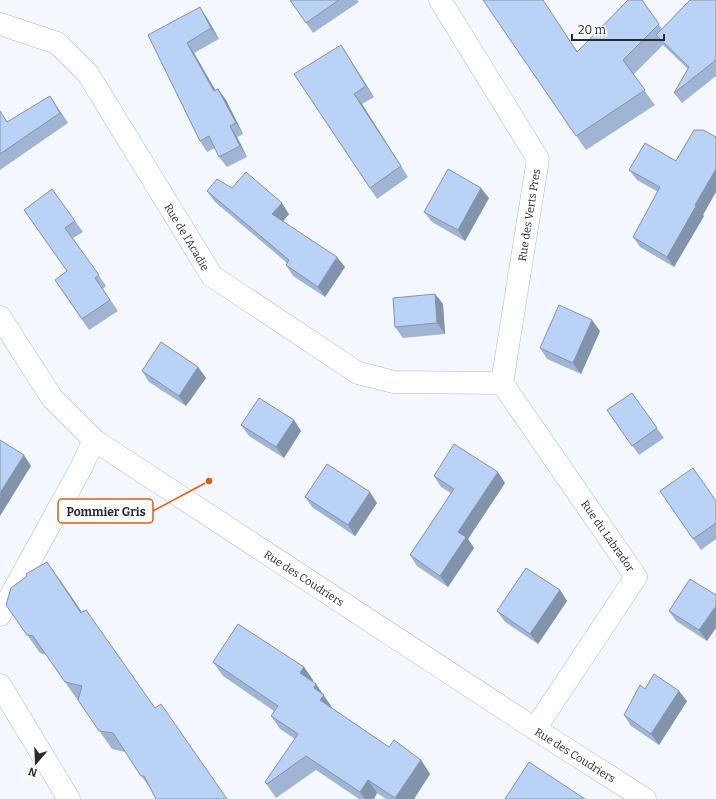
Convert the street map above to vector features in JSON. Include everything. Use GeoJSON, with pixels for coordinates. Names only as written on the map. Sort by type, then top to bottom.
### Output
{"type":"FeatureCollection","features":[{"type":"Feature","properties":{"kind":"street","name":"Rue des Verts Pres"},"geometry":{"type":"LineString","coordinates":[[440,0],[538,159],[502,383]]}},
{"type":"Feature","properties":{"kind":"street","name":"Rue de l'Acadie"},"geometry":{"type":"LineString","coordinates":[[0,24],[57,43],[88,74],[212,276],[358,373],[394,382],[502,383]]}},
{"type":"Feature","properties":{"kind":"street","name":"Rue des Coudriers"},"geometry":{"type":"LineString","coordinates":[[0,317],[52,398],[94,440],[535,729],[645,799]]}},
{"type":"Feature","properties":{"kind":"street","name":"Rue du Labrador"},"geometry":{"type":"LineString","coordinates":[[502,383],[636,577],[535,729]]}},
{"type":"Feature","properties":{"kind":"street"},"geometry":{"type":"LineString","coordinates":[[0,615],[81,468],[94,440]]}},
{"type":"Feature","properties":{"kind":"street"},"geometry":{"type":"LineString","coordinates":[[0,685],[69,799]]}},
{"type":"Feature","properties":{"kind":"building"},"geometry":{"type":"Polygon","coordinates":[[[290,0],[339,0],[306,23],[290,0]]]}},
{"type":"Feature","properties":{"kind":"building"},"geometry":{"type":"Polygon","coordinates":[[[483,0],[543,0],[577,52],[628,0],[642,0],[659,24],[623,60],[645,90],[576,136],[483,0]]]}},
{"type":"Feature","properties":{"kind":"building"},"geometry":{"type":"Polygon","coordinates":[[[690,0],[716,0],[716,60],[674,93],[689,67],[656,35],[690,0]]]}},
{"type":"Feature","properties":{"kind":"building"},"geometry":{"type":"Polygon","coordinates":[[[200,7],[211,28],[187,43],[214,91],[218,89],[236,123],[230,126],[240,146],[219,157],[209,136],[200,141],[148,35],[200,7]]]}},
{"type":"Feature","properties":{"kind":"building"},"geometry":{"type":"Polygon","coordinates":[[[341,45],[366,86],[354,94],[401,166],[370,188],[294,74],[341,45]]]}},
{"type":"Feature","properties":{"kind":"building"},"geometry":{"type":"Polygon","coordinates":[[[50,96],[60,113],[0,154],[0,111],[7,122],[50,96]]]}},
{"type":"Feature","properties":{"kind":"building"},"geometry":{"type":"Polygon","coordinates":[[[694,130],[703,130],[716,137],[716,169],[667,257],[633,237],[660,187],[629,170],[645,143],[676,161],[694,130]]]}},
{"type":"Feature","properties":{"kind":"building"},"geometry":{"type":"Polygon","coordinates":[[[448,169],[481,188],[458,230],[424,212],[448,169]]]}},
{"type":"Feature","properties":{"kind":"building"},"geometry":{"type":"Polygon","coordinates":[[[246,172],[282,203],[272,214],[337,257],[318,287],[286,265],[289,260],[207,191],[217,179],[232,188],[246,172]]]}},
{"type":"Feature","properties":{"kind":"building"},"geometry":{"type":"Polygon","coordinates":[[[52,189],[75,221],[65,228],[99,275],[95,278],[110,300],[82,319],[55,280],[67,271],[24,210],[52,189]]]}},
{"type":"Feature","properties":{"kind":"building"},"geometry":{"type":"Polygon","coordinates":[[[435,294],[437,323],[395,327],[393,298],[435,294]]]}},
{"type":"Feature","properties":{"kind":"building"},"geometry":{"type":"Polygon","coordinates":[[[559,305],[592,320],[573,363],[540,348],[559,305]]]}},
{"type":"Feature","properties":{"kind":"building"},"geometry":{"type":"Polygon","coordinates":[[[161,342],[198,367],[179,396],[142,371],[161,342]]]}},
{"type":"Feature","properties":{"kind":"building"},"geometry":{"type":"Polygon","coordinates":[[[632,393],[657,428],[632,446],[607,410],[632,393]]]}},
{"type":"Feature","properties":{"kind":"building"},"geometry":{"type":"Polygon","coordinates":[[[259,398],[294,420],[276,447],[241,425],[259,398]]]}},
{"type":"Feature","properties":{"kind":"building"},"geometry":{"type":"Polygon","coordinates":[[[0,440],[24,455],[0,493],[0,440]]]}},
{"type":"Feature","properties":{"kind":"building"},"geometry":{"type":"Polygon","coordinates":[[[454,444],[498,472],[458,532],[466,537],[440,576],[410,555],[454,489],[434,476],[454,444]]]}},
{"type":"Feature","properties":{"kind":"building"},"geometry":{"type":"Polygon","coordinates":[[[327,464],[370,492],[348,525],[305,497],[327,464]]]}},
{"type":"Feature","properties":{"kind":"building"},"geometry":{"type":"Polygon","coordinates":[[[693,468],[716,501],[716,523],[693,539],[660,491],[693,468]]]}},
{"type":"Feature","properties":{"kind":"building"},"geometry":{"type":"Polygon","coordinates":[[[47,562],[81,613],[86,610],[155,708],[161,704],[227,799],[156,799],[144,776],[141,776],[113,733],[99,731],[78,700],[82,686],[65,682],[33,636],[27,635],[6,605],[11,588],[27,576],[26,574],[47,562]]]}},
{"type":"Feature","properties":{"kind":"building"},"geometry":{"type":"Polygon","coordinates":[[[526,568],[560,590],[530,634],[497,611],[526,568]]]}},
{"type":"Feature","properties":{"kind":"building"},"geometry":{"type":"Polygon","coordinates":[[[690,579],[716,595],[716,606],[699,630],[669,611],[690,579]]]}},
{"type":"Feature","properties":{"kind":"building"},"geometry":{"type":"Polygon","coordinates":[[[238,624],[304,667],[300,673],[316,684],[314,688],[324,695],[320,700],[389,747],[394,740],[421,760],[395,798],[368,780],[360,792],[306,756],[267,784],[265,782],[298,734],[271,716],[278,706],[213,662],[238,624]]]}},
{"type":"Feature","properties":{"kind":"building"},"geometry":{"type":"Polygon","coordinates":[[[654,674],[679,691],[651,734],[624,715],[640,685],[645,689],[654,674]]]}},
{"type":"Feature","properties":{"kind":"building"},"geometry":{"type":"Polygon","coordinates":[[[529,762],[585,799],[505,799],[529,762]]]}},
{"type":"Feature","properties":{"kind":"place","name":"Pommier Gris"},"geometry":{"type":"Point","coordinates":[209,481]}}]}
